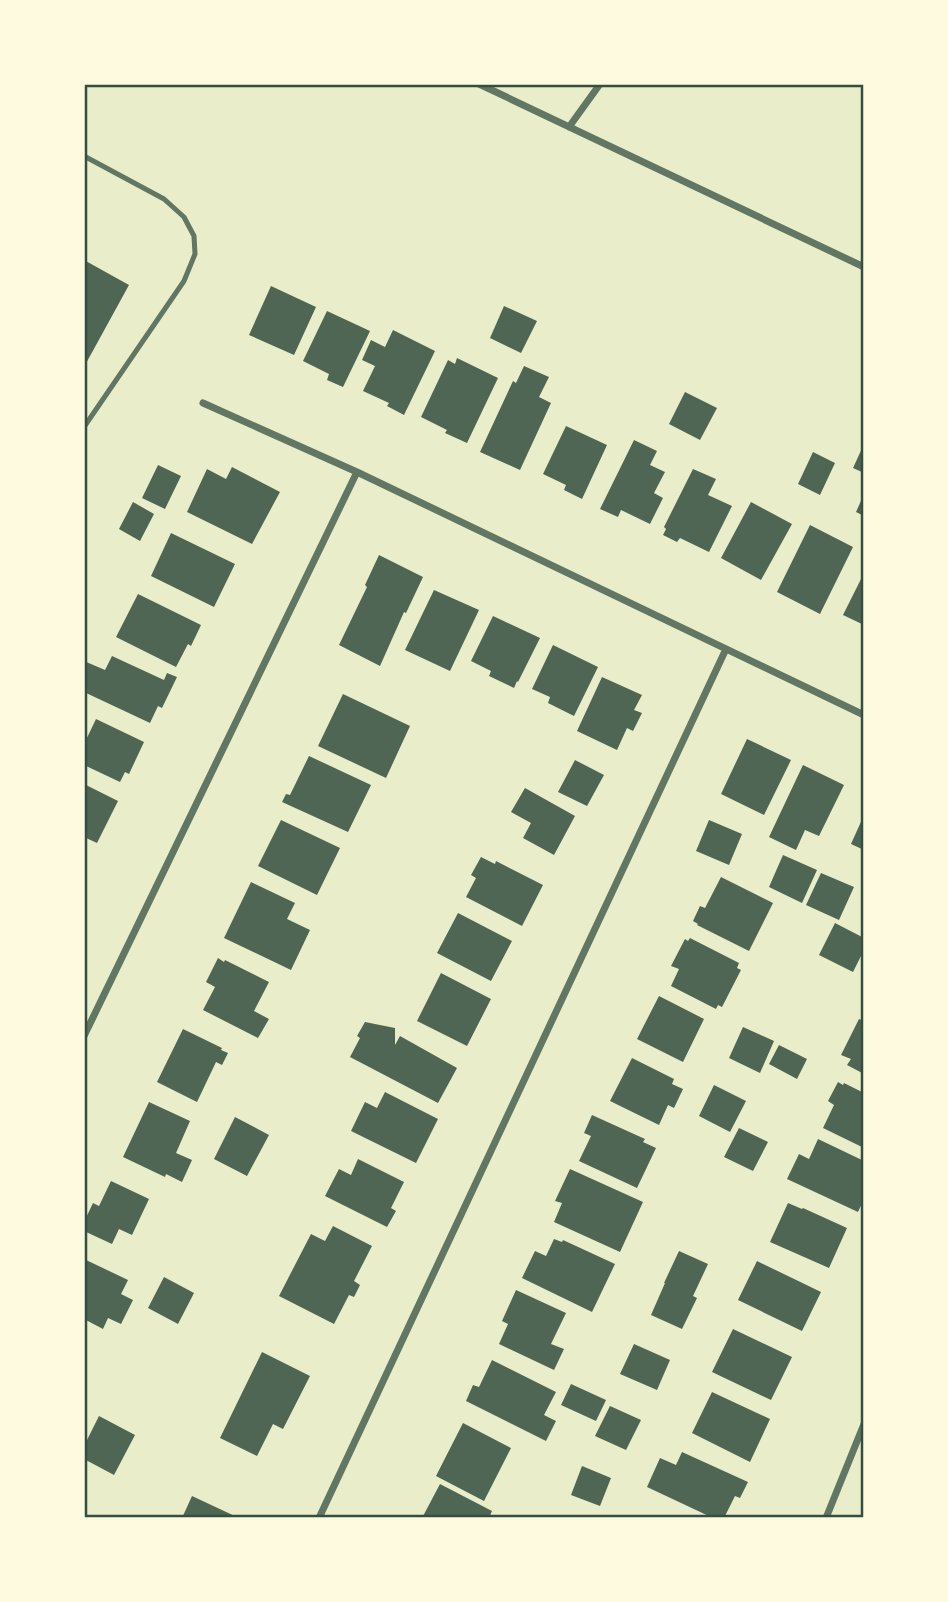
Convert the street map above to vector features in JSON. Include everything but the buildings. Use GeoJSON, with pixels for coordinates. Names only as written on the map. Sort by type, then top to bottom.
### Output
{"type":"FeatureCollection","features":[{"type":"Feature","properties":{"kind":"street"},"geometry":{"type":"LineString","coordinates":[[479,84],[864,267]]}},
{"type":"Feature","properties":{"kind":"street"},"geometry":{"type":"LineString","coordinates":[[569,127],[600,84]]}},
{"type":"Feature","properties":{"kind":"street"},"geometry":{"type":"LineString","coordinates":[[203,403],[358,472],[864,715]]}},
{"type":"Feature","properties":{"kind":"street"},"geometry":{"type":"LineString","coordinates":[[84,1037],[358,472]]}},
{"type":"Feature","properties":{"kind":"street"},"geometry":{"type":"LineString","coordinates":[[319,1518],[726,649]]}},
{"type":"Feature","properties":{"kind":"street"},"geometry":{"type":"LineString","coordinates":[[826,1518],[864,1424]]}},
{"type":"Feature","properties":{"kind":"lane"},"geometry":{"type":"LineString","coordinates":[[84,156],[164,199],[184,217],[194,236],[195,254],[184,281],[84,427]]}}]}
